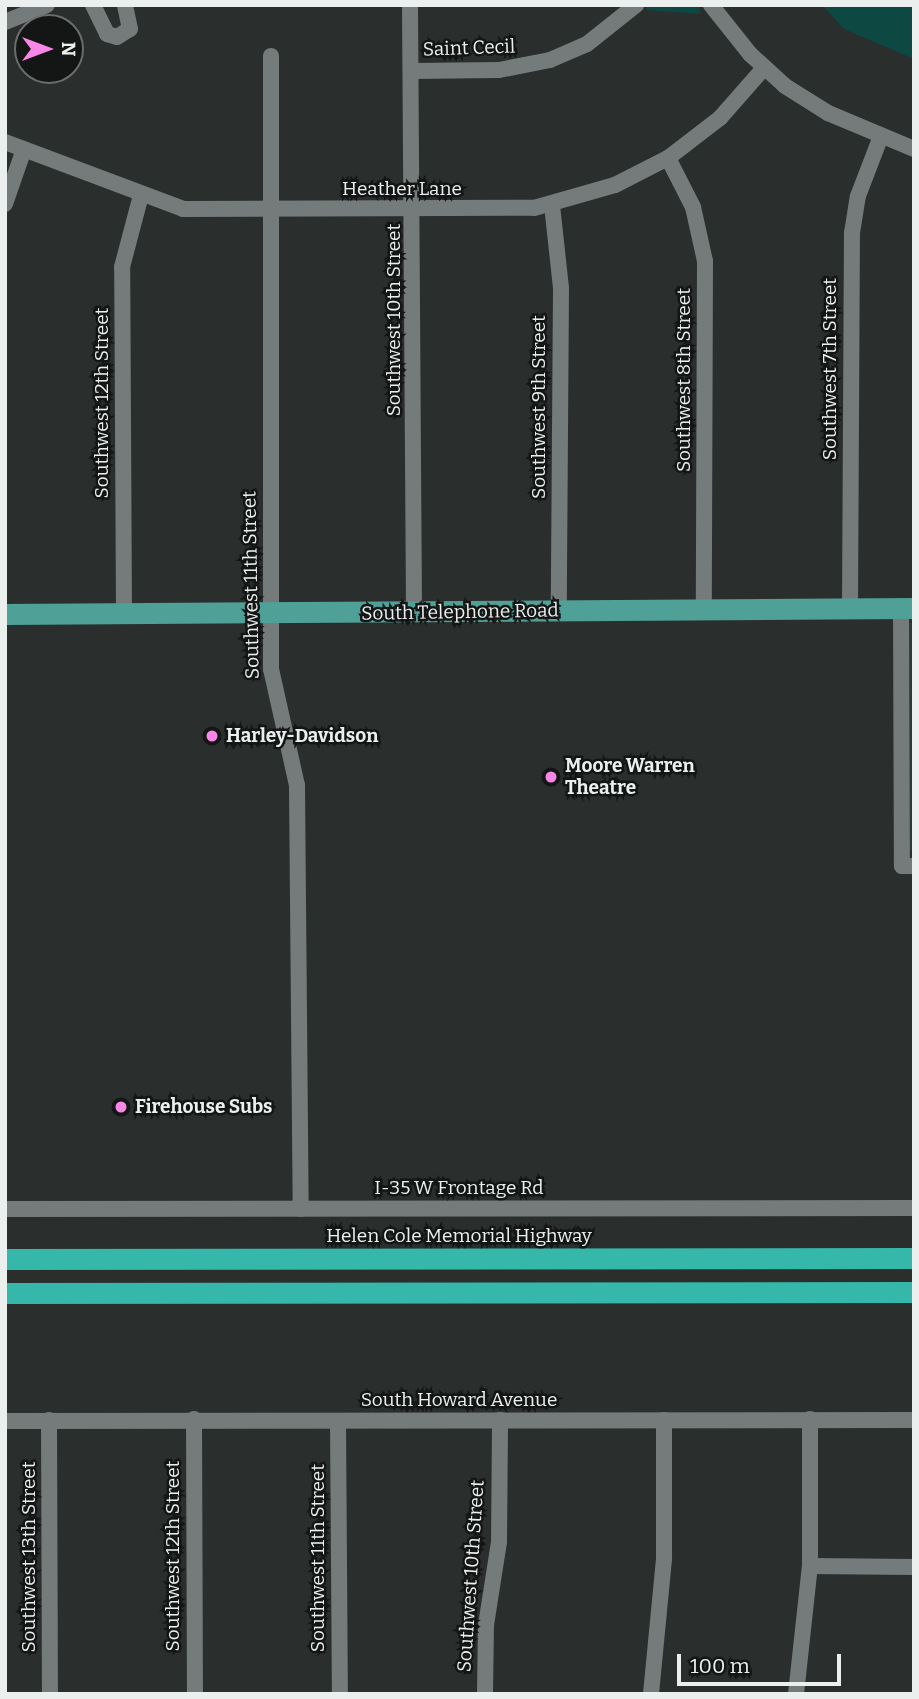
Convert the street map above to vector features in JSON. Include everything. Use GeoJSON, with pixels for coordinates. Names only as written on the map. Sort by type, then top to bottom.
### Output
{"type":"FeatureCollection","features":[{"type":"Feature","properties":{"kind":"highway","name":"Helen Cole Memorial Highway"},"geometry":{"type":"LineString","coordinates":[[5,1259],[914,1258]]}},
{"type":"Feature","properties":{"kind":"highway"},"geometry":{"type":"LineString","coordinates":[[5,1293],[914,1292]]}},
{"type":"Feature","properties":{"kind":"main road","name":"South Telephone Road"},"geometry":{"type":"LineString","coordinates":[[5,614],[907,608]]}},
{"type":"Feature","properties":{"kind":"street"},"geometry":{"type":"LineString","coordinates":[[5,22],[47,5]]}},
{"type":"Feature","properties":{"kind":"street"},"geometry":{"type":"LineString","coordinates":[[93,5],[107,34],[117,37],[130,29],[125,5]]}},
{"type":"Feature","properties":{"kind":"street","name":"Southwest 10th Street"},"geometry":{"type":"LineString","coordinates":[[410,5],[414,210],[414,613]]}},
{"type":"Feature","properties":{"kind":"street","name":"Saint Cecil"},"geometry":{"type":"LineString","coordinates":[[412,71],[499,70],[550,60],[587,44],[636,5]]}},
{"type":"Feature","properties":{"kind":"street"},"geometry":{"type":"LineString","coordinates":[[711,5],[764,68],[828,113],[914,149]]}},
{"type":"Feature","properties":{"kind":"street","name":"Southwest 11th Street"},"geometry":{"type":"LineString","coordinates":[[271,56],[271,614],[273,689],[297,785],[301,1209]]}},
{"type":"Feature","properties":{"kind":"street","name":"Heather Lane"},"geometry":{"type":"LineString","coordinates":[[5,142],[183,209],[414,210],[552,205],[615,185],[668,158],[720,118],[764,68]]}},
{"type":"Feature","properties":{"kind":"street","name":"Southwest 7th Street"},"geometry":{"type":"LineString","coordinates":[[850,608],[852,233],[858,197],[881,136]]}},
{"type":"Feature","properties":{"kind":"street"},"geometry":{"type":"LineString","coordinates":[[5,204],[24,149]]}},
{"type":"Feature","properties":{"kind":"street","name":"Southwest 8th Street"},"geometry":{"type":"LineString","coordinates":[[668,158],[693,207],[705,261],[705,609]]}},
{"type":"Feature","properties":{"kind":"street","name":"Southwest 12th Street"},"geometry":{"type":"LineString","coordinates":[[124,613],[122,268],[141,195]]}},
{"type":"Feature","properties":{"kind":"street","name":"Southwest 9th Street"},"geometry":{"type":"LineString","coordinates":[[552,205],[561,288],[559,610]]}},
{"type":"Feature","properties":{"kind":"street"},"geometry":{"type":"LineString","coordinates":[[907,608],[902,866],[914,866]]}},
{"type":"Feature","properties":{"kind":"street","name":"I-35 W Frontage Rd"},"geometry":{"type":"LineString","coordinates":[[5,1209],[914,1208]]}},
{"type":"Feature","properties":{"kind":"street","name":"Southwest 12th Street"},"geometry":{"type":"LineString","coordinates":[[194,1419],[195,1694]]}},
{"type":"Feature","properties":{"kind":"street"},"geometry":{"type":"LineString","coordinates":[[796,1694],[810,1566],[810,1419]]}},
{"type":"Feature","properties":{"kind":"street","name":"Southwest 13th Street"},"geometry":{"type":"LineString","coordinates":[[49,1420],[50,1694]]}},
{"type":"Feature","properties":{"kind":"street","name":"Southwest 10th Street"},"geometry":{"type":"LineString","coordinates":[[485,1694],[486,1625],[499,1542],[500,1420]]}},
{"type":"Feature","properties":{"kind":"street"},"geometry":{"type":"LineString","coordinates":[[650,1694],[664,1558],[664,1420]]}},
{"type":"Feature","properties":{"kind":"street","name":"South Howard Avenue"},"geometry":{"type":"LineString","coordinates":[[5,1421],[914,1420]]}},
{"type":"Feature","properties":{"kind":"street","name":"Southwest 11th Street"},"geometry":{"type":"LineString","coordinates":[[338,1421],[340,1694]]}},
{"type":"Feature","properties":{"kind":"street"},"geometry":{"type":"LineString","coordinates":[[810,1566],[914,1567]]}},
{"type":"Feature","properties":{"kind":"shaded area"},"geometry":{"type":"Polygon","coordinates":[[[647,5],[699,5],[700,14],[646,10],[647,5]]]}},
{"type":"Feature","properties":{"kind":"shaded area"},"geometry":{"type":"Polygon","coordinates":[[[822,5],[914,5],[914,59],[844,29],[822,5]]]}},
{"type":"Feature","properties":{"kind":"shaded area"},"geometry":{"type":"Polygon","coordinates":[[[909,623],[914,623],[914,852],[908,850],[909,623]]]}},
{"type":"Feature","properties":{"kind":"place","name":"Harley-Davidson"},"geometry":{"type":"Point","coordinates":[212,736]}},
{"type":"Feature","properties":{"kind":"place","name":"Moore Warren Theatre"},"geometry":{"type":"Point","coordinates":[551,777]}},
{"type":"Feature","properties":{"kind":"place","name":"Firehouse Subs"},"geometry":{"type":"Point","coordinates":[121,1107]}}]}
